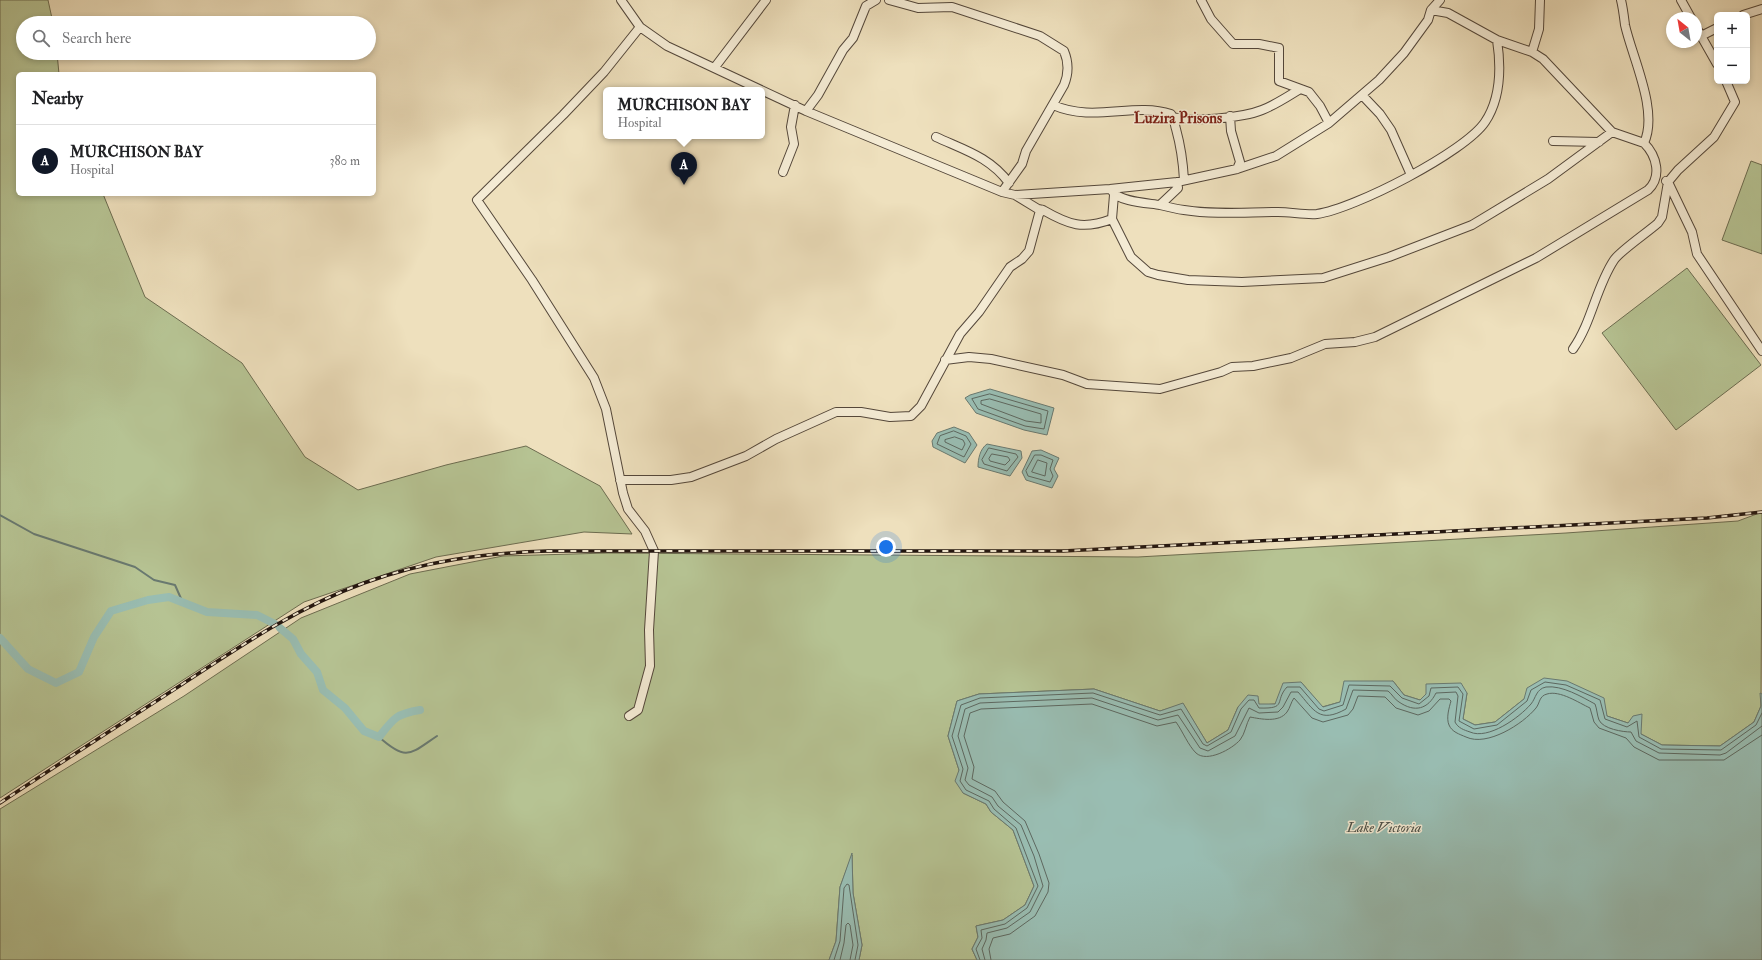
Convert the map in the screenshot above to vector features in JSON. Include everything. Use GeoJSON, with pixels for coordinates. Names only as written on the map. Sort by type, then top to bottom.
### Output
{"type":"FeatureCollection","features":[{"type":"Feature","properties":{"kind":"street"},"geometry":{"type":"LineString","coordinates":[[621,0],[640,27],[667,46],[757,87]]}},
{"type":"Feature","properties":{"kind":"street"},"geometry":{"type":"LineString","coordinates":[[715,67],[766,0]]}},
{"type":"Feature","properties":{"kind":"street"},"geometry":{"type":"LineString","coordinates":[[806,111],[818,95],[843,50],[853,38],[866,6],[876,0]]}},
{"type":"Feature","properties":{"kind":"street"},"geometry":{"type":"LineString","coordinates":[[889,0],[918,8],[945,3],[952,7],[1027,31],[1060,47],[1067,59],[1068,75],[1053,105],[1026,151],[1022,164],[1002,192]]}},
{"type":"Feature","properties":{"kind":"street"},"geometry":{"type":"LineString","coordinates":[[1201,0],[1210,19],[1232,44],[1258,44],[1279,48],[1279,81],[1309,92],[1329,123]]}},
{"type":"Feature","properties":{"kind":"street"},"geometry":{"type":"LineString","coordinates":[[765,91],[806,111],[1002,192],[1015,195],[1112,192],[1180,181],[1237,169],[1276,156],[1329,123],[1362,95],[1404,53],[1428,20],[1431,10],[1440,0]]}},
{"type":"Feature","properties":{"kind":"street"},"geometry":{"type":"LineString","coordinates":[[1532,52],[1539,29],[1540,0]]}},
{"type":"Feature","properties":{"kind":"street"},"geometry":{"type":"LineString","coordinates":[[1621,0],[1625,25],[1643,85],[1648,110],[1648,134],[1644,143]]}},
{"type":"Feature","properties":{"kind":"street"},"geometry":{"type":"LineString","coordinates":[[1681,0],[1688,12]]}},
{"type":"Feature","properties":{"kind":"street"},"geometry":{"type":"LineString","coordinates":[[1750,13],[1762,9]]}},
{"type":"Feature","properties":{"kind":"street"},"geometry":{"type":"LineString","coordinates":[[946,360],[969,357],[991,359],[1063,375],[1087,384],[1160,388],[1221,372],[1232,367],[1253,366],[1291,358],[1325,344],[1355,342],[1375,337],[1536,258],[1648,190],[1655,184],[1656,178],[1654,158],[1650,148],[1644,143],[1612,132],[1543,59],[1532,52],[1497,40],[1448,13],[1431,10]]}},
{"type":"Feature","properties":{"kind":"street"},"geometry":{"type":"LineString","coordinates":[[629,716],[638,710],[650,666],[649,630],[654,551],[645,532],[628,509],[620,480],[606,410],[594,378],[532,280],[477,200],[604,72],[640,27]]}},
{"type":"Feature","properties":{"kind":"street"},"geometry":{"type":"LineString","coordinates":[[1702,36],[1714,30]]}},
{"type":"Feature","properties":{"kind":"street"},"geometry":{"type":"LineString","coordinates":[[1702,38],[1714,59]]}},
{"type":"Feature","properties":{"kind":"street"},"geometry":{"type":"LineString","coordinates":[[1112,192],[1136,202],[1184,210],[1208,212],[1317,214],[1341,208],[1411,175],[1453,152],[1472,137],[1485,122],[1495,104],[1500,59],[1497,40]]}},
{"type":"Feature","properties":{"kind":"street"},"geometry":{"type":"LineString","coordinates":[[1573,349],[1583,335],[1586,323],[1614,259],[1658,223],[1662,217],[1668,182],[1678,170],[1714,137],[1719,130],[1735,102],[1727,84]]}},
{"type":"Feature","properties":{"kind":"street"},"geometry":{"type":"LineString","coordinates":[[1053,105],[1073,112],[1112,113],[1156,111],[1171,114],[1173,117],[1191,119],[1230,116],[1260,111],[1285,99],[1300,89]]}},
{"type":"Feature","properties":{"kind":"street"},"geometry":{"type":"LineString","coordinates":[[1362,95],[1380,114],[1391,130],[1411,175]]}},
{"type":"Feature","properties":{"kind":"street"},"geometry":{"type":"LineString","coordinates":[[783,172],[794,144],[791,127],[794,105]]}},
{"type":"Feature","properties":{"kind":"street"},"geometry":{"type":"LineString","coordinates":[[1230,116],[1231,131],[1240,162],[1237,169]]}},
{"type":"Feature","properties":{"kind":"street"},"geometry":{"type":"LineString","coordinates":[[1160,205],[1178,188],[1180,181],[1182,150],[1173,117]]}},
{"type":"Feature","properties":{"kind":"street"},"geometry":{"type":"LineString","coordinates":[[1176,128],[1191,119]]}},
{"type":"Feature","properties":{"kind":"street"},"geometry":{"type":"LineString","coordinates":[[1112,192],[1112,219],[1131,257],[1142,268],[1158,275],[1188,280],[1242,282],[1323,278],[1389,257],[1472,225],[1548,179],[1612,132]]}},
{"type":"Feature","properties":{"kind":"street"},"geometry":{"type":"LineString","coordinates":[[936,137],[986,160],[999,169],[1009,183]]}},
{"type":"Feature","properties":{"kind":"street"},"geometry":{"type":"LineString","coordinates":[[1553,141],[1599,142]]}},
{"type":"Feature","properties":{"kind":"street"},"geometry":{"type":"LineString","coordinates":[[1656,178],[1668,182],[1692,232],[1697,254],[1762,351]]}},
{"type":"Feature","properties":{"kind":"street"},"geometry":{"type":"LineString","coordinates":[[1015,195],[1059,220],[1074,225],[1096,225],[1112,219]]}},
{"type":"Feature","properties":{"kind":"street"},"geometry":{"type":"LineString","coordinates":[[620,480],[672,480],[691,477],[746,456],[776,439],[836,412],[861,412],[890,417],[911,416],[921,406],[960,334],[979,312],[998,281],[1010,267],[1022,259],[1029,251],[1039,214],[1043,210]]}},
{"type":"Feature","properties":{"kind":"green space"},"geometry":{"type":"Polygon","coordinates":[[[0,0],[48,0],[51,16],[16,16],[16,60],[58,60],[59,72],[16,72],[16,196],[104,196],[145,297],[242,363],[305,457],[358,490],[446,465],[526,446],[600,486],[632,534],[584,532],[436,557],[304,602],[0,798],[0,0]]]}},
{"type":"Feature","properties":{"kind":"green space"},"geometry":{"type":"Polygon","coordinates":[[[1751,161],[1762,165],[1762,254],[1722,240],[1751,161]]]}},
{"type":"Feature","properties":{"kind":"green space"},"geometry":{"type":"Polygon","coordinates":[[[1687,268],[1761,365],[1676,430],[1602,333],[1687,268]]]}},
{"type":"Feature","properties":{"kind":"green space"},"geometry":{"type":"Polygon","coordinates":[[[1762,512],[1761,706],[1754,722],[1720,746],[1662,745],[1641,734],[1628,723],[1607,716],[1524,699],[1495,722],[1475,725],[1463,719],[1467,693],[1426,694],[1420,700],[1404,695],[1393,681],[1340,702],[1322,707],[1301,682],[1275,704],[1238,707],[1228,730],[1207,743],[1183,704],[1160,711],[1094,689],[979,694],[957,701],[948,736],[959,770],[963,793],[986,804],[991,812],[1013,830],[1034,886],[1025,905],[1003,920],[976,926],[978,937],[972,949],[977,960],[859,960],[862,945],[853,893],[852,855],[840,887],[836,941],[829,960],[0,960],[0,809],[184,696],[301,618],[410,574],[503,556],[608,553],[1138,557],[1566,533],[1738,521],[1762,512]]]}},
{"type":"Feature","properties":{"kind":"water"},"geometry":{"type":"Polygon","coordinates":[[[990,389],[1054,408],[1047,435],[1024,430],[976,413],[965,398],[990,389]]]}},
{"type":"Feature","properties":{"kind":"water"},"geometry":{"type":"Polygon","coordinates":[[[954,427],[969,433],[977,445],[965,463],[933,447],[932,441],[937,433],[954,427]]]}},
{"type":"Feature","properties":{"kind":"water"},"geometry":{"type":"Polygon","coordinates":[[[987,444],[1021,451],[1022,458],[1010,476],[978,467],[980,454],[987,444]]]}},
{"type":"Feature","properties":{"kind":"water"},"geometry":{"type":"Polygon","coordinates":[[[1041,450],[1059,458],[1054,469],[1058,476],[1052,488],[1026,480],[1022,472],[1032,451],[1041,450]]]}},
{"type":"Feature","properties":{"kind":"water","name":"Lake Victoria"},"geometry":{"type":"Polygon","coordinates":[[[1544,678],[1567,681],[1604,698],[1607,716],[1628,723],[1633,716],[1642,714],[1641,734],[1662,745],[1720,746],[1754,722],[1761,706],[1760,693],[1762,694],[1762,960],[977,960],[972,949],[978,937],[976,926],[1003,920],[1025,905],[1034,886],[1013,830],[991,812],[986,804],[963,793],[955,781],[959,770],[948,736],[957,701],[979,694],[1094,689],[1160,711],[1183,703],[1207,743],[1228,730],[1238,707],[1248,695],[1258,696],[1259,704],[1275,704],[1283,683],[1301,682],[1323,707],[1340,702],[1344,681],[1393,681],[1404,695],[1420,700],[1426,694],[1426,684],[1461,683],[1467,693],[1463,719],[1475,725],[1495,722],[1524,699],[1527,688],[1544,678]]]}},
{"type":"Feature","properties":{"kind":"water"},"geometry":{"type":"Polygon","coordinates":[[[852,853],[853,893],[862,945],[859,960],[829,960],[836,941],[840,887],[852,853]]]}},
{"type":"Feature","properties":{"kind":"waterway"},"geometry":{"type":"LineString","coordinates":[[0,515],[34,534],[135,567],[154,580],[175,585],[183,603]]}},
{"type":"Feature","properties":{"kind":"waterway"},"geometry":{"type":"LineString","coordinates":[[0,638],[28,669],[56,683],[79,672],[94,637],[111,611],[148,600],[169,597],[207,612],[257,615],[275,624]]}},
{"type":"Feature","properties":{"kind":"waterway"},"geometry":{"type":"LineString","coordinates":[[280,628],[293,639],[301,654],[317,672],[323,690],[345,708],[364,731],[379,737],[388,725],[400,715],[420,710]]}},
{"type":"Feature","properties":{"kind":"waterway"},"geometry":{"type":"LineString","coordinates":[[379,737],[396,750],[408,753],[414,751],[437,736]]}},
{"type":"Feature","properties":{"kind":"railway"},"geometry":{"type":"LineString","coordinates":[[0,803],[225,656],[292,616],[340,593],[387,575],[432,564],[477,556],[548,551],[1063,551],[1707,518],[1762,512]]}},
{"type":"Feature","properties":{"kind":"place","name":"MURCHISON BAY"},"geometry":{"type":"Point","coordinates":[684,185]}},
{"type":"Feature","properties":{"kind":"district","name":"Luzira Prisons"},"geometry":{"type":"Point","coordinates":[1178,118]}}]}
